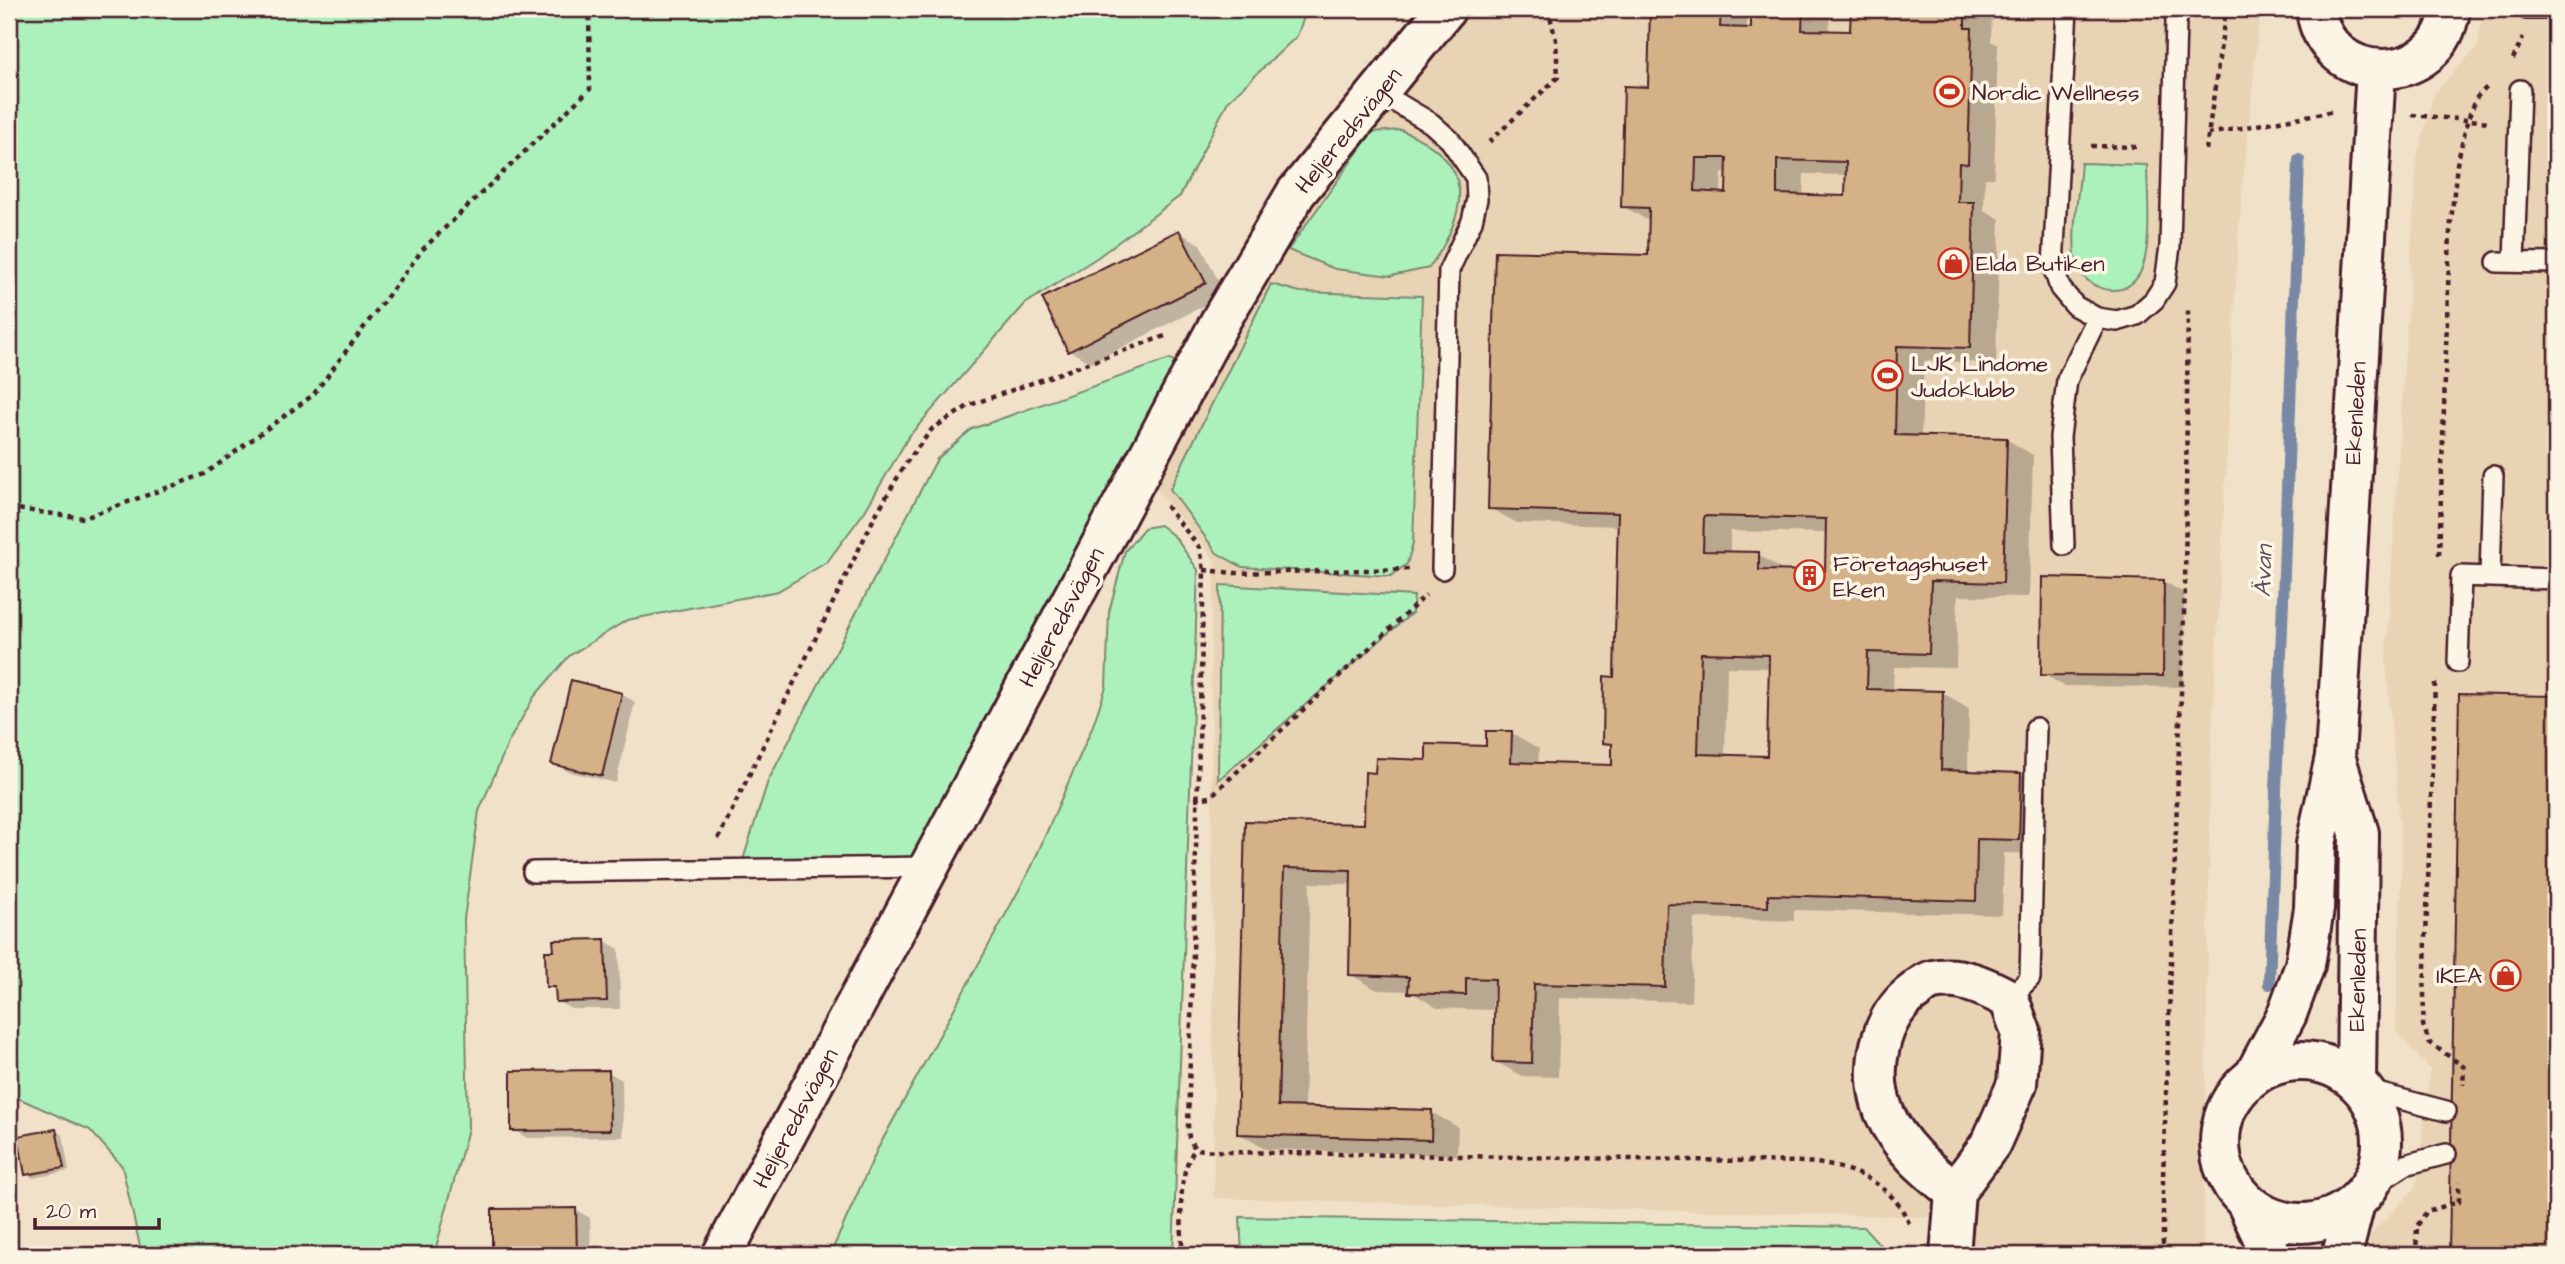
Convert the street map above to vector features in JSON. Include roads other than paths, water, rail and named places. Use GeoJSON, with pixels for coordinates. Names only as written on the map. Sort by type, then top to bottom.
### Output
{"type":"FeatureCollection","features":[{"type":"Feature","properties":{"kind":"street","name":"Heljeredsvägen"},"geometry":{"type":"LineString","coordinates":[[722,1255],[1222,318],[1296,193],[1446,9]]}},
{"type":"Feature","properties":{"kind":"street"},"geometry":{"type":"LineString","coordinates":[[2316,9],[2320,28],[2333,48],[2353,63],[2376,70],[2406,66],[2430,50],[2447,26],[2450,9]]}},
{"type":"Feature","properties":{"kind":"street","name":"Ekenleden"},"geometry":{"type":"LineString","coordinates":[[2254,1076],[2287,1014],[2305,965],[2314,908],[2316,844],[2335,757],[2376,70]]}},
{"type":"Feature","properties":{"kind":"street","name":"Ekenleden"},"geometry":{"type":"LineString","coordinates":[[2335,757],[2359,832],[2359,1085]]}},
{"type":"Feature","properties":{"kind":"street"},"geometry":{"type":"LineString","coordinates":[[1950,1255],[1955,1192],[1990,1143],[2017,1084],[2021,1032],[2009,999],[1985,986],[1961,980],[1931,979],[1910,994],[1887,1020],[1878,1063],[1884,1111],[1902,1143],[1927,1171],[1955,1192]]}},
{"type":"Feature","properties":{"kind":"street","name":"Ekenleden"},"geometry":{"type":"LineString","coordinates":[[2271,1255],[2246,1202],[2226,1172],[2220,1137],[2224,1114],[2236,1092],[2254,1076],[2275,1065],[2316,1062],[2359,1085],[2375,1108],[2382,1131],[2382,1155],[2361,1196],[2342,1255]]}},
{"type":"Feature","properties":{"kind":"street","name":"Ekenleden"},"geometry":{"type":"LineString","coordinates":[[2246,1202],[2265,1216],[2288,1222],[2312,1223],[2336,1216],[2361,1196]]}},
{"type":"Feature","properties":{"kind":"lane"},"geometry":{"type":"LineString","coordinates":[[2067,9],[2053,266],[2060,288],[2075,306],[2097,318],[2117,321],[2137,315],[2154,300],[2165,283],[2170,246],[2176,21],[2181,9]]}},
{"type":"Feature","properties":{"kind":"lane"},"geometry":{"type":"LineString","coordinates":[[2527,9],[2556,9]]}},
{"type":"Feature","properties":{"kind":"lane"},"geometry":{"type":"LineString","coordinates":[[2520,90],[2505,262],[2556,263]]}},
{"type":"Feature","properties":{"kind":"lane"},"geometry":{"type":"LineString","coordinates":[[1377,91],[1431,123],[1467,160],[1476,178],[1477,199],[1472,221],[1449,270],[1442,569]]}},
{"type":"Feature","properties":{"kind":"lane"},"geometry":{"type":"LineString","coordinates":[[2064,545],[2060,437],[2067,380],[2097,318]]}},
{"type":"Feature","properties":{"kind":"lane"},"geometry":{"type":"LineString","coordinates":[[2490,577],[2493,475]]}},
{"type":"Feature","properties":{"kind":"lane"},"geometry":{"type":"LineString","coordinates":[[2458,662],[2461,576],[2556,579]]}},
{"type":"Feature","properties":{"kind":"lane"},"geometry":{"type":"LineString","coordinates":[[2009,999],[2030,978],[2036,728]]}},
{"type":"Feature","properties":{"kind":"lane"},"geometry":{"type":"LineString","coordinates":[[533,872],[704,872],[929,867]]}},
{"type":"Feature","properties":{"kind":"lane"},"geometry":{"type":"LineString","coordinates":[[2359,1085],[2446,1111]]}},
{"type":"Feature","properties":{"kind":"lane"},"geometry":{"type":"LineString","coordinates":[[2361,1196],[2405,1165],[2446,1154]]}},
{"type":"Feature","properties":{"kind":"waterway","name":"Ävan"},"geometry":{"type":"LineString","coordinates":[[2269,984],[2299,160]]}},
{"type":"Feature","properties":{"kind":"place","name":"Nordic Wellness"},"geometry":{"type":"Point","coordinates":[1949,92]}},
{"type":"Feature","properties":{"kind":"place","name":"Elda Butiken"},"geometry":{"type":"Point","coordinates":[1953,263]}},
{"type":"Feature","properties":{"kind":"place","name":"LJK Lindome Judoklubb"},"geometry":{"type":"Point","coordinates":[1888,376]}},
{"type":"Feature","properties":{"kind":"place","name":"Företagshuset Eken"},"geometry":{"type":"Point","coordinates":[1810,576]}},
{"type":"Feature","properties":{"kind":"place","name":"IKEA"},"geometry":{"type":"Point","coordinates":[2505,975]}}]}
